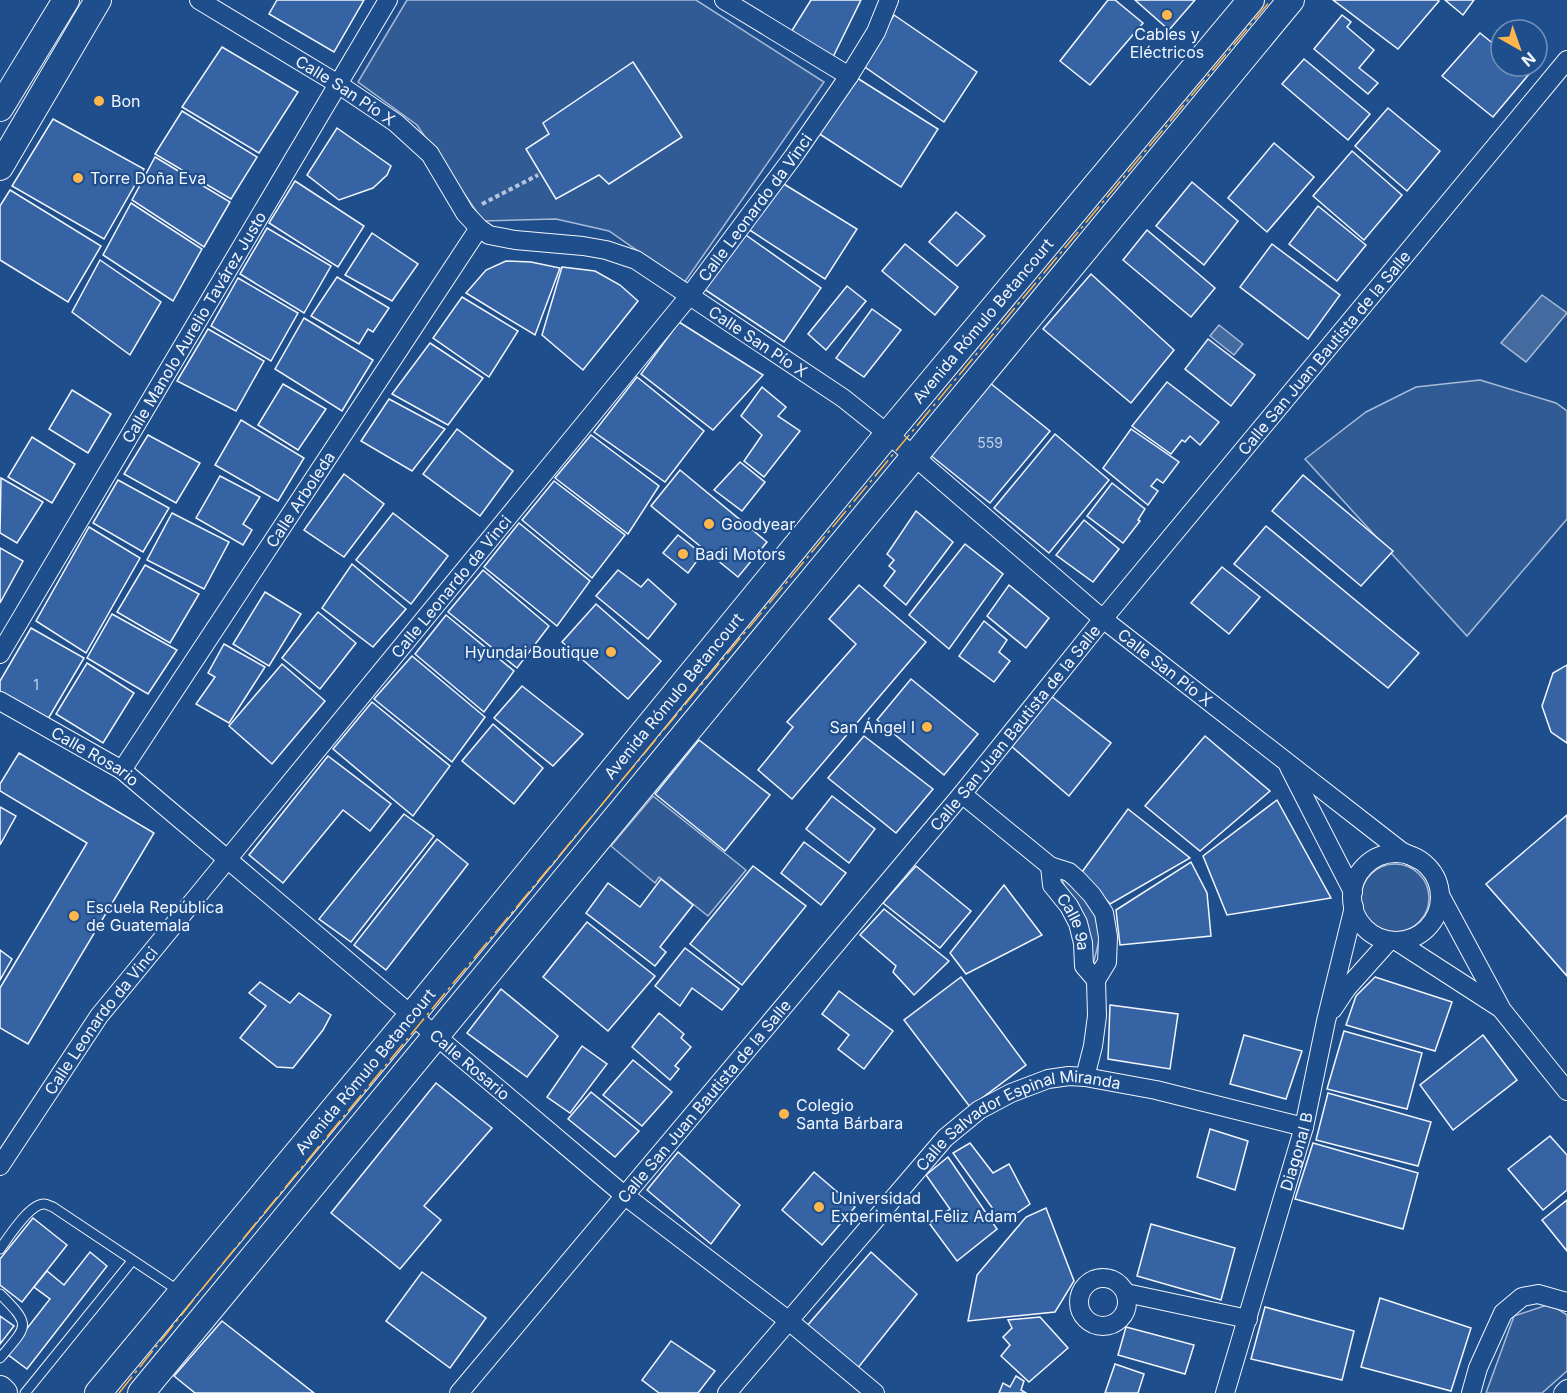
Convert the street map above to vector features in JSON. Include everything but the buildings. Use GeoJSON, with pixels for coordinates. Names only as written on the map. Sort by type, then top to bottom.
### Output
{"type":"FeatureCollection","features":[{"type":"Feature","properties":{"kind":"main road"},"geometry":{"type":"LineString","coordinates":[[0,108],[66,0]]}},
{"type":"Feature","properties":{"kind":"main road"},"geometry":{"type":"LineString","coordinates":[[0,167],[98,0]]}},
{"type":"Feature","properties":{"kind":"main road","name":"Avenida Rómulo Betancourt"},"geometry":{"type":"LineString","coordinates":[[98,1393],[412,1015],[888,434],[1251,0]]}},
{"type":"Feature","properties":{"kind":"main road","name":"Avenida Rómulo Betancourt"},"geometry":{"type":"LineString","coordinates":[[141,1393],[1291,0]]}},
{"type":"Feature","properties":{"kind":"main road"},"geometry":{"type":"LineString","coordinates":[[0,1389],[4,1393]]}},
{"type":"Feature","properties":{"kind":"street","name":"Calle San Pío X"},"geometry":{"type":"LineString","coordinates":[[199,0],[338,84],[396,123],[430,154],[465,213],[480,228],[498,238],[583,246],[606,250],[636,260],[843,398],[1103,619],[1401,851],[1419,860]]}},
{"type":"Feature","properties":{"kind":"street","name":"Calle Manolo Aurelio Tavárez Justo"},"geometry":{"type":"LineString","coordinates":[[0,654],[388,0]]}},
{"type":"Feature","properties":{"kind":"street"},"geometry":{"type":"LineString","coordinates":[[724,0],[849,76]]}},
{"type":"Feature","properties":{"kind":"street","name":"Calle Leonardo da Vinci"},"geometry":{"type":"LineString","coordinates":[[0,1166],[99,1016],[690,295],[793,158],[849,76],[876,32],[889,0]]}},
{"type":"Feature","properties":{"kind":"street","name":"Calle San Juan Bautista de la Salle"},"geometry":{"type":"LineString","coordinates":[[459,1393],[962,794],[1103,619],[1567,60]]}},
{"type":"Feature","properties":{"kind":"street","name":"Calle Arboleda"},"geometry":{"type":"LineString","coordinates":[[122,770],[480,228]]}},
{"type":"Feature","properties":{"kind":"street","name":"Calle Rosario"},"geometry":{"type":"LineString","coordinates":[[0,701],[122,770],[624,1195],[789,1321],[875,1393]]}},
{"type":"Feature","properties":{"kind":"street","name":"Calle San Pío X"},"geometry":{"type":"LineString","coordinates":[[1287,762],[1353,900]]}},
{"type":"Feature","properties":{"kind":"street","name":"Calle 9a"},"geometry":{"type":"LineString","coordinates":[[962,794],[1050,866],[1069,872],[1092,895],[1104,913],[1108,937],[1107,962],[1096,980],[1097,1016],[1093,1046],[1084,1077]]}},
{"type":"Feature","properties":{"kind":"street"},"geometry":{"type":"LineString","coordinates":[[1502,1010],[1394,941],[1368,931],[1359,920],[1353,900],[1357,879],[1365,867],[1377,858],[1391,854],[1406,854],[1419,860],[1430,869],[1437,881],[1440,895],[1502,1010],[1567,1091]]}},
{"type":"Feature","properties":{"kind":"street","name":"Calle 9a"},"geometry":{"type":"LineString","coordinates":[[1050,866],[1052,885],[1069,906],[1078,923],[1083,943],[1084,966],[1096,980]]}},
{"type":"Feature","properties":{"kind":"street"},"geometry":{"type":"LineString","coordinates":[[1326,1021],[1347,988],[1394,941],[1410,940],[1433,922],[1440,895]]}},
{"type":"Feature","properties":{"kind":"street","name":"Diagonal B"},"geometry":{"type":"LineString","coordinates":[[1225,1393],[1304,1127],[1353,900]]}},
{"type":"Feature","properties":{"kind":"street","name":"Calle Salvador Espinal Miranda"},"geometry":{"type":"LineString","coordinates":[[727,1393],[945,1138],[979,1110],[1011,1093],[1048,1079],[1069,1076],[1084,1077],[1156,1090],[1304,1127]]}},
{"type":"Feature","properties":{"kind":"street"},"geometry":{"type":"LineString","coordinates":[[182,1293],[207,1315]]}},
{"type":"Feature","properties":{"kind":"street"},"geometry":{"type":"LineString","coordinates":[[1126,1293],[1248,1319]]}},
{"type":"Feature","properties":{"kind":"street"},"geometry":{"type":"LineString","coordinates":[[1471,1393],[1478,1368],[1503,1313],[1522,1297],[1538,1294],[1567,1302]]}},
{"type":"Feature","properties":{"kind":"street"},"geometry":{"type":"LineString","coordinates":[[1563,1393],[1567,1389]]}},
{"type":"Feature","properties":{"kind":"lane"},"geometry":{"type":"LineString","coordinates":[[0,1249],[29,1212],[35,1206],[43,1204],[53,1207],[182,1293]]}},
{"type":"Feature","properties":{"kind":"lane"},"geometry":{"type":"LineString","coordinates":[[25,1393],[132,1261]]}},
{"type":"Feature","properties":{"kind":"lane"},"geometry":{"type":"LineString","coordinates":[[0,1294],[22,1317],[23,1327],[0,1358]]}},
{"type":"Feature","properties":{"kind":"path"},"geometry":{"type":"LineString","coordinates":[[465,213],[538,175]]}},
{"type":"Feature","properties":{"kind":"shaded area"},"geometry":{"type":"Polygon","coordinates":[[[407,0],[696,0],[824,82],[684,283],[609,231],[556,219],[483,221],[417,125],[358,82],[407,0]]]}},
{"type":"Feature","properties":{"kind":"shaded area"},"geometry":{"type":"Polygon","coordinates":[[[1542,295],[1567,313],[1526,362],[1501,343],[1542,295]]]}},
{"type":"Feature","properties":{"kind":"shaded area"},"geometry":{"type":"Polygon","coordinates":[[[1219,325],[1243,344],[1234,355],[1210,336],[1219,325]]]}},
{"type":"Feature","properties":{"kind":"shaded area"},"geometry":{"type":"Polygon","coordinates":[[[1480,380],[1556,403],[1567,411],[1567,519],[1467,636],[1305,459],[1366,412],[1416,387],[1480,380]]]}},
{"type":"Feature","properties":{"kind":"shaded area"},"geometry":{"type":"Polygon","coordinates":[[[653,796],[746,870],[708,916],[659,877],[655,883],[611,846],[653,796]]]}},
{"type":"Feature","properties":{"kind":"shaded area"},"geometry":{"type":"Polygon","coordinates":[[[1395,864],[1408,867],[1419,874],[1426,885],[1429,898],[1426,911],[1419,922],[1408,929],[1395,932],[1382,929],[1371,922],[1364,911],[1361,898],[1364,885],[1371,874],[1382,867],[1395,864]]]}},
{"type":"Feature","properties":{"kind":"shaded area"},"geometry":{"type":"Polygon","coordinates":[[[1060,875],[1098,909],[1100,937],[1092,969],[1080,924],[1060,875]]]}},
{"type":"Feature","properties":{"kind":"shaded area"},"geometry":{"type":"Polygon","coordinates":[[[1550,1304],[1567,1315],[1567,1371],[1542,1393],[1486,1393],[1514,1316],[1550,1304]]]}},
{"type":"Feature","properties":{"kind":"power"},"geometry":{"type":"LineString","coordinates":[[119,1393],[455,981],[1271,0]]}},
{"type":"Feature","properties":{"kind":"place","name":"Cables y Eléctricos"},"geometry":{"type":"Point","coordinates":[1167,15]}},
{"type":"Feature","properties":{"kind":"place","name":"Bon"},"geometry":{"type":"Point","coordinates":[99,101]}},
{"type":"Feature","properties":{"kind":"place","name":"Torre Doña Eva"},"geometry":{"type":"Point","coordinates":[78,178]}},
{"type":"Feature","properties":{"kind":"place","name":"Goodyear"},"geometry":{"type":"Point","coordinates":[709,524]}},
{"type":"Feature","properties":{"kind":"place","name":"Badi Motors"},"geometry":{"type":"Point","coordinates":[683,554]}},
{"type":"Feature","properties":{"kind":"place","name":"Hyundai Boutique"},"geometry":{"type":"Point","coordinates":[611,652]}},
{"type":"Feature","properties":{"kind":"place","name":"San Ángel I"},"geometry":{"type":"Point","coordinates":[927,727]}},
{"type":"Feature","properties":{"kind":"place","name":"Escuela República de Guatemala"},"geometry":{"type":"Point","coordinates":[74,916]}},
{"type":"Feature","properties":{"kind":"place","name":"Colegio Santa Bárbara"},"geometry":{"type":"Point","coordinates":[784,1114]}},
{"type":"Feature","properties":{"kind":"place","name":"Universidad Experimental Feliz Adam"},"geometry":{"type":"Point","coordinates":[819,1207]}}]}
